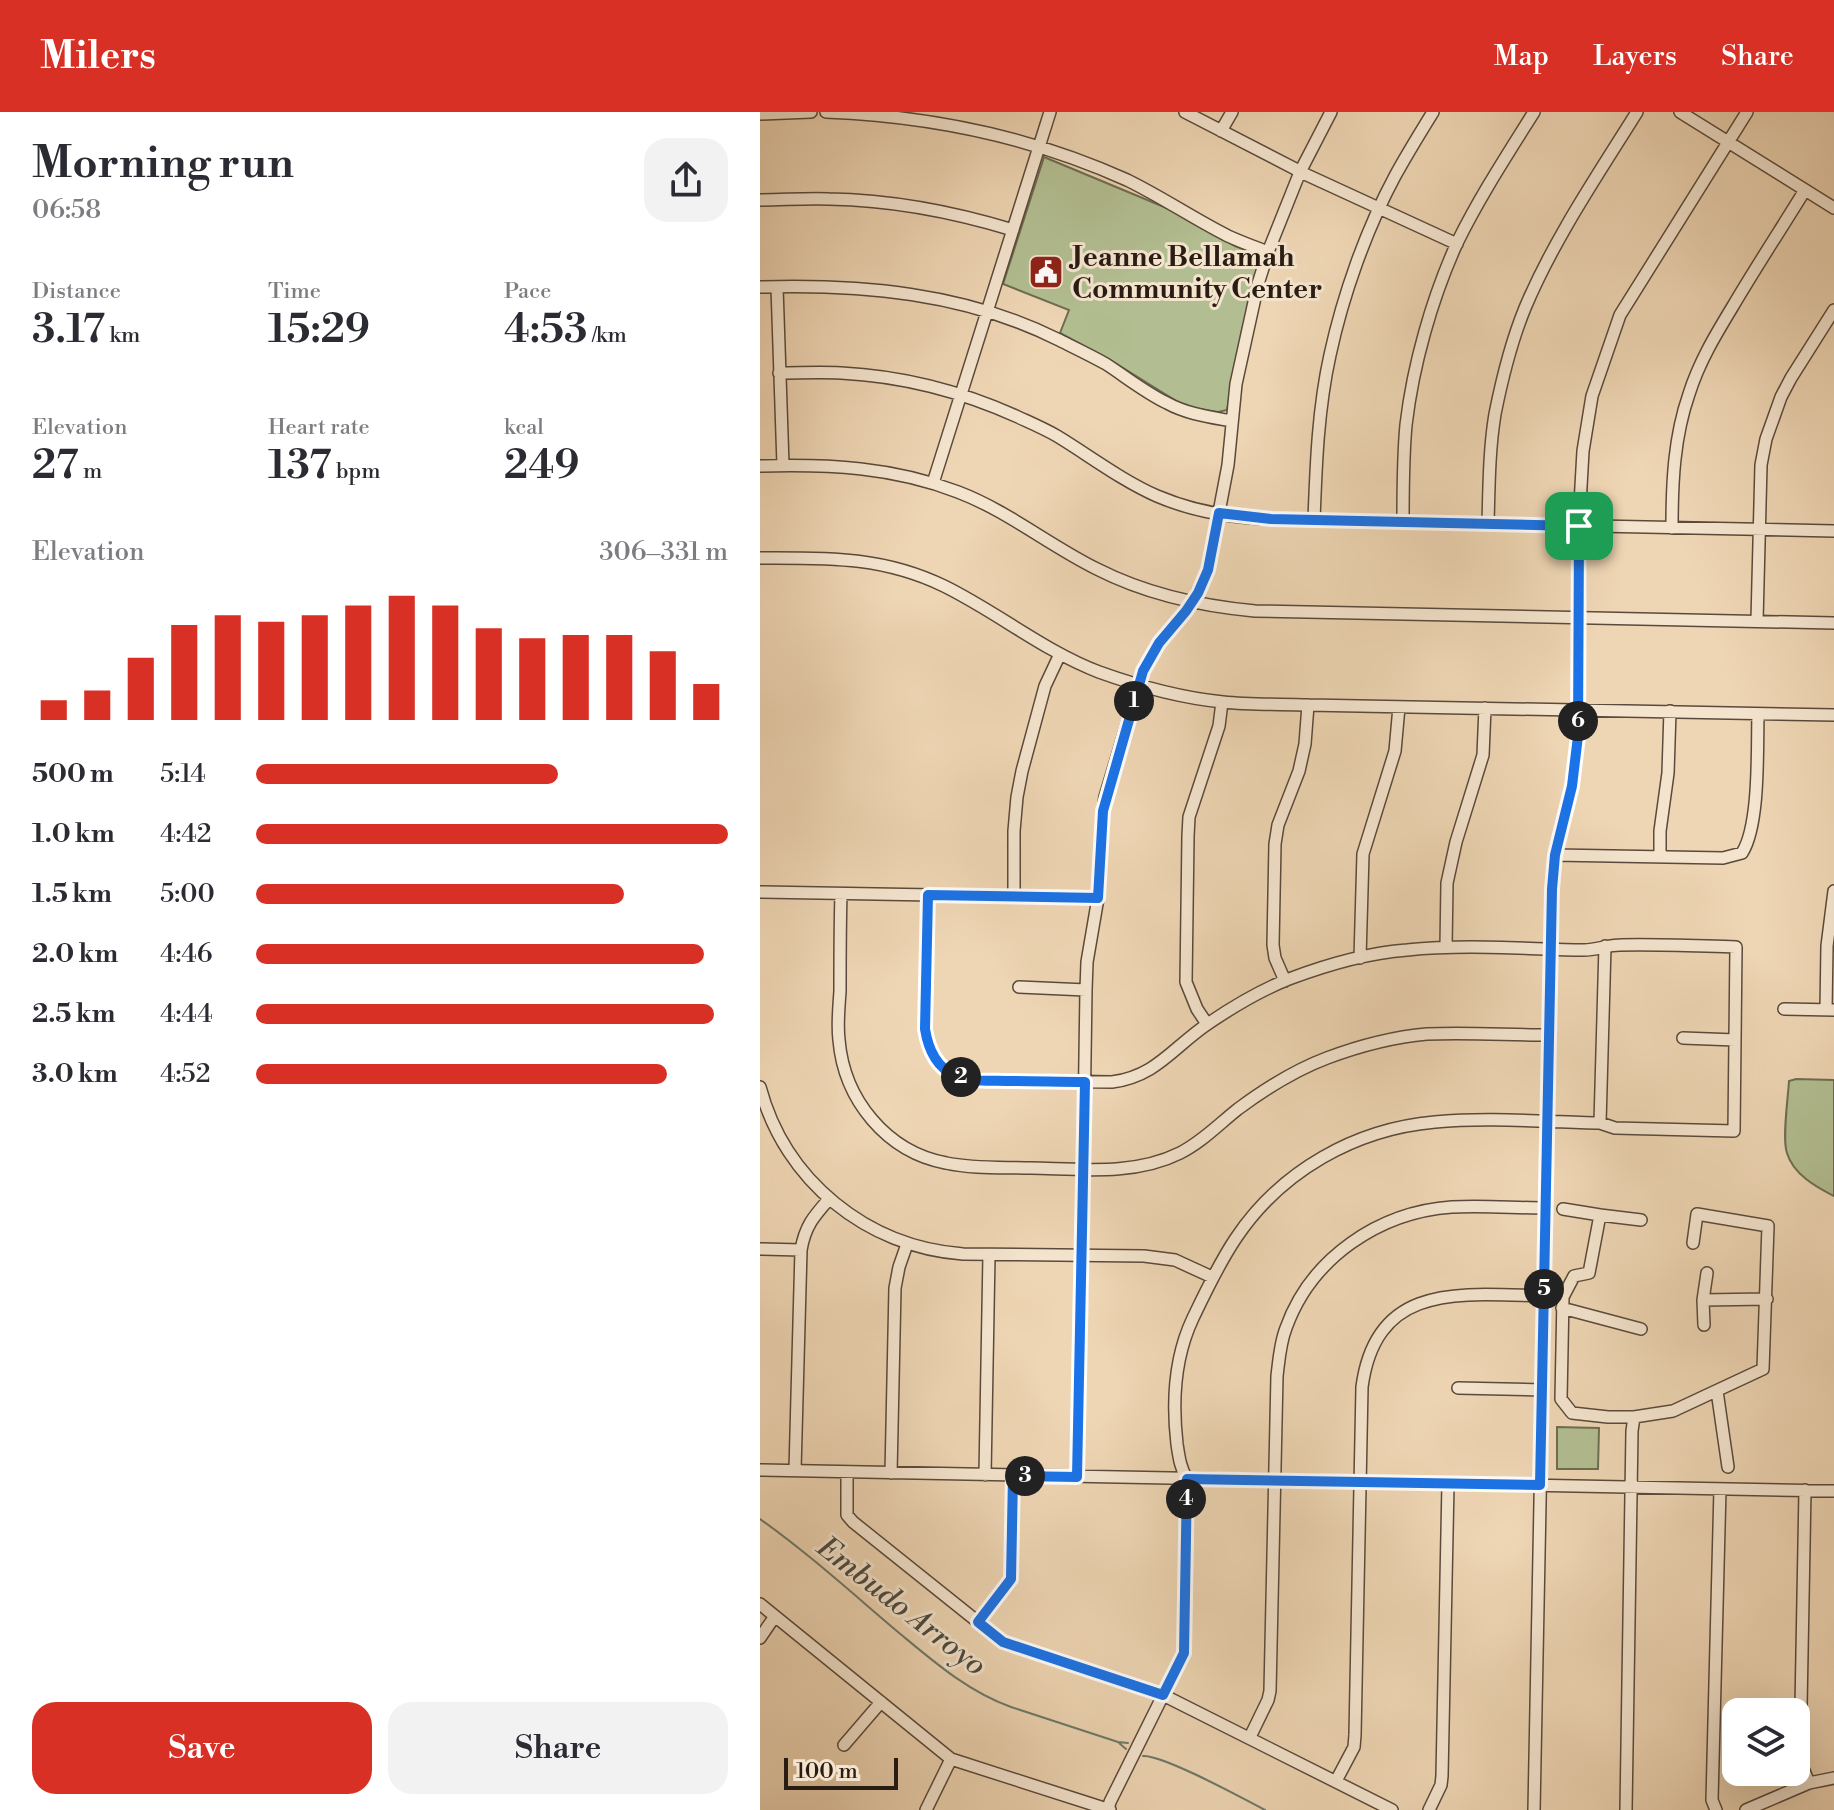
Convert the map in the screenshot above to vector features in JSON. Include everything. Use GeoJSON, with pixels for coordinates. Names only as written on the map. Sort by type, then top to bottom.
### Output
{"type":"FeatureCollection","features":[{"type":"Feature","properties":{"kind":"street"},"geometry":{"type":"LineString","coordinates":[[760,114],[811,112]]}},
{"type":"Feature","properties":{"kind":"street"},"geometry":{"type":"LineString","coordinates":[[826,112],[883,114],[979,131],[1039,146],[1128,181],[1230,237],[1268,252]]}},
{"type":"Feature","properties":{"kind":"street"},"geometry":{"type":"LineString","coordinates":[[933,483],[1050,112]]}},
{"type":"Feature","properties":{"kind":"street"},"geometry":{"type":"LineString","coordinates":[[1185,112],[1300,172],[1457,244]]}},
{"type":"Feature","properties":{"kind":"street"},"geometry":{"type":"LineString","coordinates":[[1221,131],[1232,112]]}},
{"type":"Feature","properties":{"kind":"street"},"geometry":{"type":"LineString","coordinates":[[1077,1477],[1087,962],[1098,898],[1103,811],[1139,684],[1150,657],[1192,603],[1208,570],[1228,465],[1236,384],[1258,284],[1300,172],[1331,112]]}},
{"type":"Feature","properties":{"kind":"street"},"geometry":{"type":"LineString","coordinates":[[1314,520],[1317,446],[1330,356],[1356,266],[1394,178],[1433,112]]}},
{"type":"Feature","properties":{"kind":"street"},"geometry":{"type":"LineString","coordinates":[[1403,522],[1406,425],[1413,380],[1439,289],[1457,244],[1534,112]]}},
{"type":"Feature","properties":{"kind":"street"},"geometry":{"type":"LineString","coordinates":[[1488,524],[1494,418],[1508,358],[1524,310],[1573,216],[1637,112]]}},
{"type":"Feature","properties":{"kind":"street"},"geometry":{"type":"LineString","coordinates":[[1680,112],[1834,208]]}},
{"type":"Feature","properties":{"kind":"street"},"geometry":{"type":"LineString","coordinates":[[1534,1810],[1551,948],[1555,855],[1572,786],[1578,736],[1579,526],[1583,451],[1600,368],[1620,315],[1747,112]]}},
{"type":"Feature","properties":{"kind":"street"},"geometry":{"type":"LineString","coordinates":[[1672,528],[1675,452],[1693,382],[1716,335],[1805,190]]}},
{"type":"Feature","properties":{"kind":"street"},"geometry":{"type":"LineString","coordinates":[[760,200],[829,199],[881,203],[976,219],[1013,230]]}},
{"type":"Feature","properties":{"kind":"street"},"geometry":{"type":"LineString","coordinates":[[760,287],[835,286],[886,290],[939,299],[986,312],[1053,337],[1104,363],[1166,403],[1207,417],[1232,421]]}},
{"type":"Feature","properties":{"kind":"street"},"geometry":{"type":"LineString","coordinates":[[777,287],[783,465]]}},
{"type":"Feature","properties":{"kind":"street"},"geometry":{"type":"LineString","coordinates":[[1757,621],[1761,465],[1766,439],[1791,378],[1834,310]]}},
{"type":"Feature","properties":{"kind":"street"},"geometry":{"type":"LineString","coordinates":[[779,373],[873,376],[960,396],[1016,416],[1055,435],[1124,479],[1156,495],[1185,506],[1256,519],[1834,531]]}},
{"type":"Feature","properties":{"kind":"street"},"geometry":{"type":"LineString","coordinates":[[760,466],[858,467],[933,483],[990,507],[1116,578],[1192,603],[1224,608],[1834,623]]}},
{"type":"Feature","properties":{"kind":"street"},"geometry":{"type":"LineString","coordinates":[[760,558],[853,559],[881,564],[955,592],[1060,654],[1098,671],[1139,684],[1222,702],[1834,715]]}},
{"type":"Feature","properties":{"kind":"street"},"geometry":{"type":"LineString","coordinates":[[1014,896],[1014,831],[1019,784],[1045,686],[1060,654]]}},
{"type":"Feature","properties":{"kind":"street"},"geometry":{"type":"LineString","coordinates":[[1207,1024],[1190,997],[1186,982],[1188,836],[1189,817],[1219,726],[1222,702]]}},
{"type":"Feature","properties":{"kind":"street"},"geometry":{"type":"LineString","coordinates":[[1285,981],[1273,945],[1275,844],[1278,825],[1299,771],[1308,705]]}},
{"type":"Feature","properties":{"kind":"street"},"geometry":{"type":"LineString","coordinates":[[1360,958],[1363,854],[1395,751],[1399,707]]}},
{"type":"Feature","properties":{"kind":"street"},"geometry":{"type":"LineString","coordinates":[[1446,947],[1447,883],[1456,842],[1483,755],[1485,708]]}},
{"type":"Feature","properties":{"kind":"street"},"geometry":{"type":"LineString","coordinates":[[1660,857],[1670,711]]}},
{"type":"Feature","properties":{"kind":"street"},"geometry":{"type":"LineString","coordinates":[[1555,855],[1723,858],[1742,853],[1748,844],[1755,798],[1758,714]]}},
{"type":"Feature","properties":{"kind":"street"},"geometry":{"type":"LineString","coordinates":[[1784,1009],[1830,1010],[1827,946],[1834,891]]}},
{"type":"Feature","properties":{"kind":"street"},"geometry":{"type":"LineString","coordinates":[[760,892],[1098,898]]}},
{"type":"Feature","properties":{"kind":"street"},"geometry":{"type":"LineString","coordinates":[[841,894],[839,1040],[847,1076],[866,1113],[881,1130],[901,1147],[945,1163],[974,1167],[1082,1169],[1142,1166],[1182,1152],[1269,1087],[1325,1059],[1354,1049],[1424,1035],[1548,1035]]}},
{"type":"Feature","properties":{"kind":"street"},"geometry":{"type":"LineString","coordinates":[[760,1604],[951,1759],[1109,1810],[1110,1802],[1184,1653],[1187,1479],[1181,1468],[1174,1421],[1176,1379],[1185,1334],[1235,1238],[1270,1197],[1314,1161],[1337,1149],[1377,1133],[1417,1124],[1455,1121],[1600,1123],[1615,1128],[1734,1131],[1736,947],[1618,945],[1589,950],[1446,947],[1405,950],[1360,958],[1285,981],[1247,999],[1207,1024],[1144,1074],[1125,1080],[977,1080],[955,1076],[941,1066],[928,1044],[925,1029],[928,895]]}},
{"type":"Feature","properties":{"kind":"street"},"geometry":{"type":"LineString","coordinates":[[1600,1123],[1605,946]]}},
{"type":"Feature","properties":{"kind":"street"},"geometry":{"type":"LineString","coordinates":[[1019,987],[1086,990]]}},
{"type":"Feature","properties":{"kind":"street"},"geometry":{"type":"LineString","coordinates":[[1683,1038],[1735,1040]]}},
{"type":"Feature","properties":{"kind":"street"},"geometry":{"type":"LineString","coordinates":[[760,1087],[773,1125],[804,1174],[848,1215],[907,1244],[944,1253],[1144,1256],[1175,1260],[1212,1277]]}},
{"type":"Feature","properties":{"kind":"street"},"geometry":{"type":"LineString","coordinates":[[795,1470],[801,1250],[803,1235],[829,1199]]}},
{"type":"Feature","properties":{"kind":"street"},"geometry":{"type":"LineString","coordinates":[[1250,1737],[1270,1691],[1277,1376],[1279,1352],[1293,1311],[1313,1277],[1327,1262],[1349,1244],[1406,1215],[1452,1207],[1545,1208]]}},
{"type":"Feature","properties":{"kind":"street"},"geometry":{"type":"LineString","coordinates":[[1563,1209],[1641,1220]]}},
{"type":"Feature","properties":{"kind":"street"},"geometry":{"type":"LineString","coordinates":[[1600,1215],[1589,1273],[1574,1276],[1563,1297],[1561,1399],[1572,1413],[1634,1417],[1673,1411],[1763,1369],[1768,1226],[1697,1214],[1693,1243]]}},
{"type":"Feature","properties":{"kind":"street"},"geometry":{"type":"LineString","coordinates":[[891,1473],[895,1288],[907,1244]]}},
{"type":"Feature","properties":{"kind":"street"},"geometry":{"type":"LineString","coordinates":[[760,1249],[801,1250]]}},
{"type":"Feature","properties":{"kind":"street"},"geometry":{"type":"LineString","coordinates":[[985,1475],[989,1255]]}},
{"type":"Feature","properties":{"kind":"street"},"geometry":{"type":"LineString","coordinates":[[1704,1325],[1703,1300],[1707,1273]]}},
{"type":"Feature","properties":{"kind":"street"},"geometry":{"type":"LineString","coordinates":[[1336,1781],[1354,1747],[1355,1735],[1362,1387],[1371,1349],[1393,1319],[1411,1306],[1428,1300],[1447,1295],[1544,1296]]}},
{"type":"Feature","properties":{"kind":"street"},"geometry":{"type":"LineString","coordinates":[[1703,1300],[1767,1299]]}},
{"type":"Feature","properties":{"kind":"street"},"geometry":{"type":"LineString","coordinates":[[1562,1308],[1641,1329]]}},
{"type":"Feature","properties":{"kind":"street"},"geometry":{"type":"LineString","coordinates":[[1458,1388],[1542,1390]]}},
{"type":"Feature","properties":{"kind":"street"},"geometry":{"type":"LineString","coordinates":[[1717,1391],[1728,1467]]}},
{"type":"Feature","properties":{"kind":"street"},"geometry":{"type":"LineString","coordinates":[[1626,1810],[1634,1417]]}},
{"type":"Feature","properties":{"kind":"street"},"geometry":{"type":"LineString","coordinates":[[760,1470],[1834,1491]]}},
{"type":"Feature","properties":{"kind":"street"},"geometry":{"type":"LineString","coordinates":[[847,1472],[847,1515],[853,1522],[1003,1642],[1163,1695],[1392,1810]]}},
{"type":"Feature","properties":{"kind":"street"},"geometry":{"type":"LineString","coordinates":[[978,1622],[1011,1579],[1013,1476]]}},
{"type":"Feature","properties":{"kind":"street"},"geometry":{"type":"LineString","coordinates":[[1429,1810],[1442,1776],[1448,1484]]}},
{"type":"Feature","properties":{"kind":"street"},"geometry":{"type":"LineString","coordinates":[[1716,1810],[1712,1800],[1720,1489]]}},
{"type":"Feature","properties":{"kind":"street"},"geometry":{"type":"LineString","coordinates":[[1801,1698],[1805,1490]]}},
{"type":"Feature","properties":{"kind":"street"},"geometry":{"type":"LineString","coordinates":[[760,1638],[775,1616]]}},
{"type":"Feature","properties":{"kind":"street"},"geometry":{"type":"LineString","coordinates":[[844,1745],[881,1702]]}},
{"type":"Feature","properties":{"kind":"street"},"geometry":{"type":"LineString","coordinates":[[926,1810],[951,1759]]}},
{"type":"Feature","properties":{"kind":"street"},"geometry":{"type":"LineString","coordinates":[[1810,1783],[1834,1778]]}},
{"type":"Feature","properties":{"kind":"street"},"geometry":{"type":"LineString","coordinates":[[1746,1810],[1802,1786]]}},
{"type":"Feature","properties":{"kind":"green space"},"geometry":{"type":"Polygon","coordinates":[[[1044,157],[1181,214],[1235,246],[1261,256],[1241,335],[1227,410],[1218,412],[1186,407],[1060,333],[1069,310],[1003,284],[1044,157]]]}},
{"type":"Feature","properties":{"kind":"green space"},"geometry":{"type":"Polygon","coordinates":[[[1834,1080],[1834,1196],[1800,1173],[1787,1153],[1785,1129],[1789,1081],[1834,1080]]]}},
{"type":"Feature","properties":{"kind":"green space"},"geometry":{"type":"Polygon","coordinates":[[[1557,1427],[1599,1428],[1598,1469],[1557,1469],[1557,1427]]]}},
{"type":"Feature","properties":{"kind":"waterway","name":"Embudo Arroyo"},"geometry":{"type":"LineString","coordinates":[[760,1519],[965,1684],[1011,1707],[1128,1743]]}},
{"type":"Feature","properties":{"kind":"waterway","name":"Embudo Arroyo"},"geometry":{"type":"LineString","coordinates":[[1119,1743],[1126,1749]]}},
{"type":"Feature","properties":{"kind":"waterway","name":"Embudo Arroyo"},"geometry":{"type":"LineString","coordinates":[[1143,1756],[1185,1769],[1265,1810]]}},
{"type":"Feature","properties":{"kind":"place","name":"Jeanne Bellamah Community Center"},"geometry":{"type":"Point","coordinates":[1046,272]}},
{"type":"Feature","properties":{"kind":"route"},"geometry":{"type":"LineString","coordinates":[[1219,513],[1256,519],[1579,526],[1578,736],[1572,786],[1555,855],[1552,889],[1540,1485],[1187,1479],[1184,1653],[1163,1695],[1003,1642],[978,1622],[1011,1579],[1013,1476],[1077,1477],[1085,1082],[977,1080],[955,1076],[933,1057],[925,1029],[928,895],[1098,898],[1105,797],[1143,671],[1159,643],[1198,593],[1208,570],[1219,513]]}}]}
